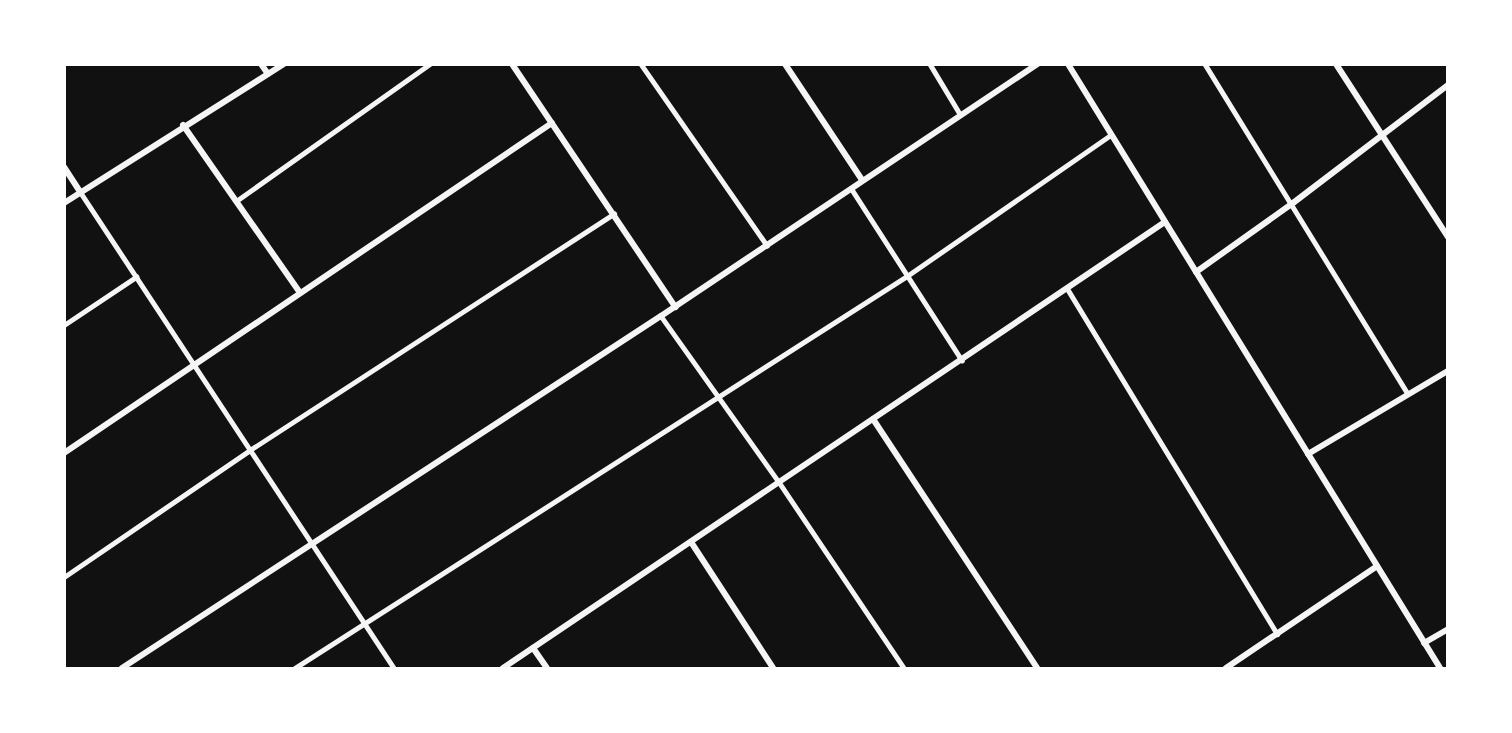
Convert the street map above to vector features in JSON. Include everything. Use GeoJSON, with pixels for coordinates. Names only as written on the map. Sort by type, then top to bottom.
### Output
{"type":"FeatureCollection","features":[{"type":"Feature","properties":{"kind":"street"},"geometry":{"type":"LineString","coordinates":[[261,64],[268,74]]}},
{"type":"Feature","properties":{"kind":"street"},"geometry":{"type":"LineString","coordinates":[[64,203],[183,125],[284,64]]}},
{"type":"Feature","properties":{"kind":"street"},"geometry":{"type":"LineString","coordinates":[[512,64],[675,307]]}},
{"type":"Feature","properties":{"kind":"street"},"geometry":{"type":"LineString","coordinates":[[785,64],[862,180]]}},
{"type":"Feature","properties":{"kind":"street"},"geometry":{"type":"LineString","coordinates":[[122,669],[662,316],[1036,64]]}},
{"type":"Feature","properties":{"kind":"street"},"geometry":{"type":"LineString","coordinates":[[1068,64],[1440,669]]}},
{"type":"Feature","properties":{"kind":"street"},"geometry":{"type":"LineString","coordinates":[[1336,64],[1448,237]]}},
{"type":"Feature","properties":{"kind":"street"},"geometry":{"type":"LineString","coordinates":[[1196,272],[1382,137],[1448,85]]}},
{"type":"Feature","properties":{"kind":"street"},"geometry":{"type":"LineString","coordinates":[[64,453],[194,366],[299,291],[552,123]]}},
{"type":"Feature","properties":{"kind":"street"},"geometry":{"type":"LineString","coordinates":[[183,125],[239,200],[299,291]]}},
{"type":"Feature","properties":{"kind":"street"},"geometry":{"type":"LineString","coordinates":[[64,167],[81,193]]}},
{"type":"Feature","properties":{"kind":"street"},"geometry":{"type":"LineString","coordinates":[[503,669],[1165,222]]}},
{"type":"Feature","properties":{"kind":"street"},"geometry":{"type":"LineString","coordinates":[[1308,454],[1448,371]]}},
{"type":"Feature","properties":{"kind":"street"},"geometry":{"type":"LineString","coordinates":[[873,419],[1037,669]]}},
{"type":"Feature","properties":{"kind":"street"},"geometry":{"type":"LineString","coordinates":[[691,542],[773,669]]}},
{"type":"Feature","properties":{"kind":"street"},"geometry":{"type":"LineString","coordinates":[[1226,669],[1377,566]]}},
{"type":"Feature","properties":{"kind":"street"},"geometry":{"type":"LineString","coordinates":[[1424,643],[1448,629]]}},
{"type":"Feature","properties":{"kind":"street"},"geometry":{"type":"LineString","coordinates":[[533,648],[546,669]]}},
{"type":"Feature","properties":{"kind":"lane"},"geometry":{"type":"LineString","coordinates":[[239,200],[430,64]]}},
{"type":"Feature","properties":{"kind":"lane"},"geometry":{"type":"LineString","coordinates":[[641,64],[767,245]]}},
{"type":"Feature","properties":{"kind":"lane"},"geometry":{"type":"LineString","coordinates":[[930,64],[960,114]]}},
{"type":"Feature","properties":{"kind":"lane"},"geometry":{"type":"LineString","coordinates":[[1205,64],[1293,203],[1408,394]]}},
{"type":"Feature","properties":{"kind":"lane"},"geometry":{"type":"LineString","coordinates":[[296,669],[364,623],[907,276],[1111,135]]}},
{"type":"Feature","properties":{"kind":"lane"},"geometry":{"type":"LineString","coordinates":[[851,188],[962,360]]}},
{"type":"Feature","properties":{"kind":"lane"},"geometry":{"type":"LineString","coordinates":[[81,193],[394,669]]}},
{"type":"Feature","properties":{"kind":"lane"},"geometry":{"type":"LineString","coordinates":[[64,578],[250,450],[614,214]]}},
{"type":"Feature","properties":{"kind":"lane"},"geometry":{"type":"LineString","coordinates":[[64,325],[136,277]]}},
{"type":"Feature","properties":{"kind":"lane"},"geometry":{"type":"LineString","coordinates":[[1067,288],[1277,634]]}},
{"type":"Feature","properties":{"kind":"lane"},"geometry":{"type":"LineString","coordinates":[[662,316],[780,482],[904,669]]}}]}
